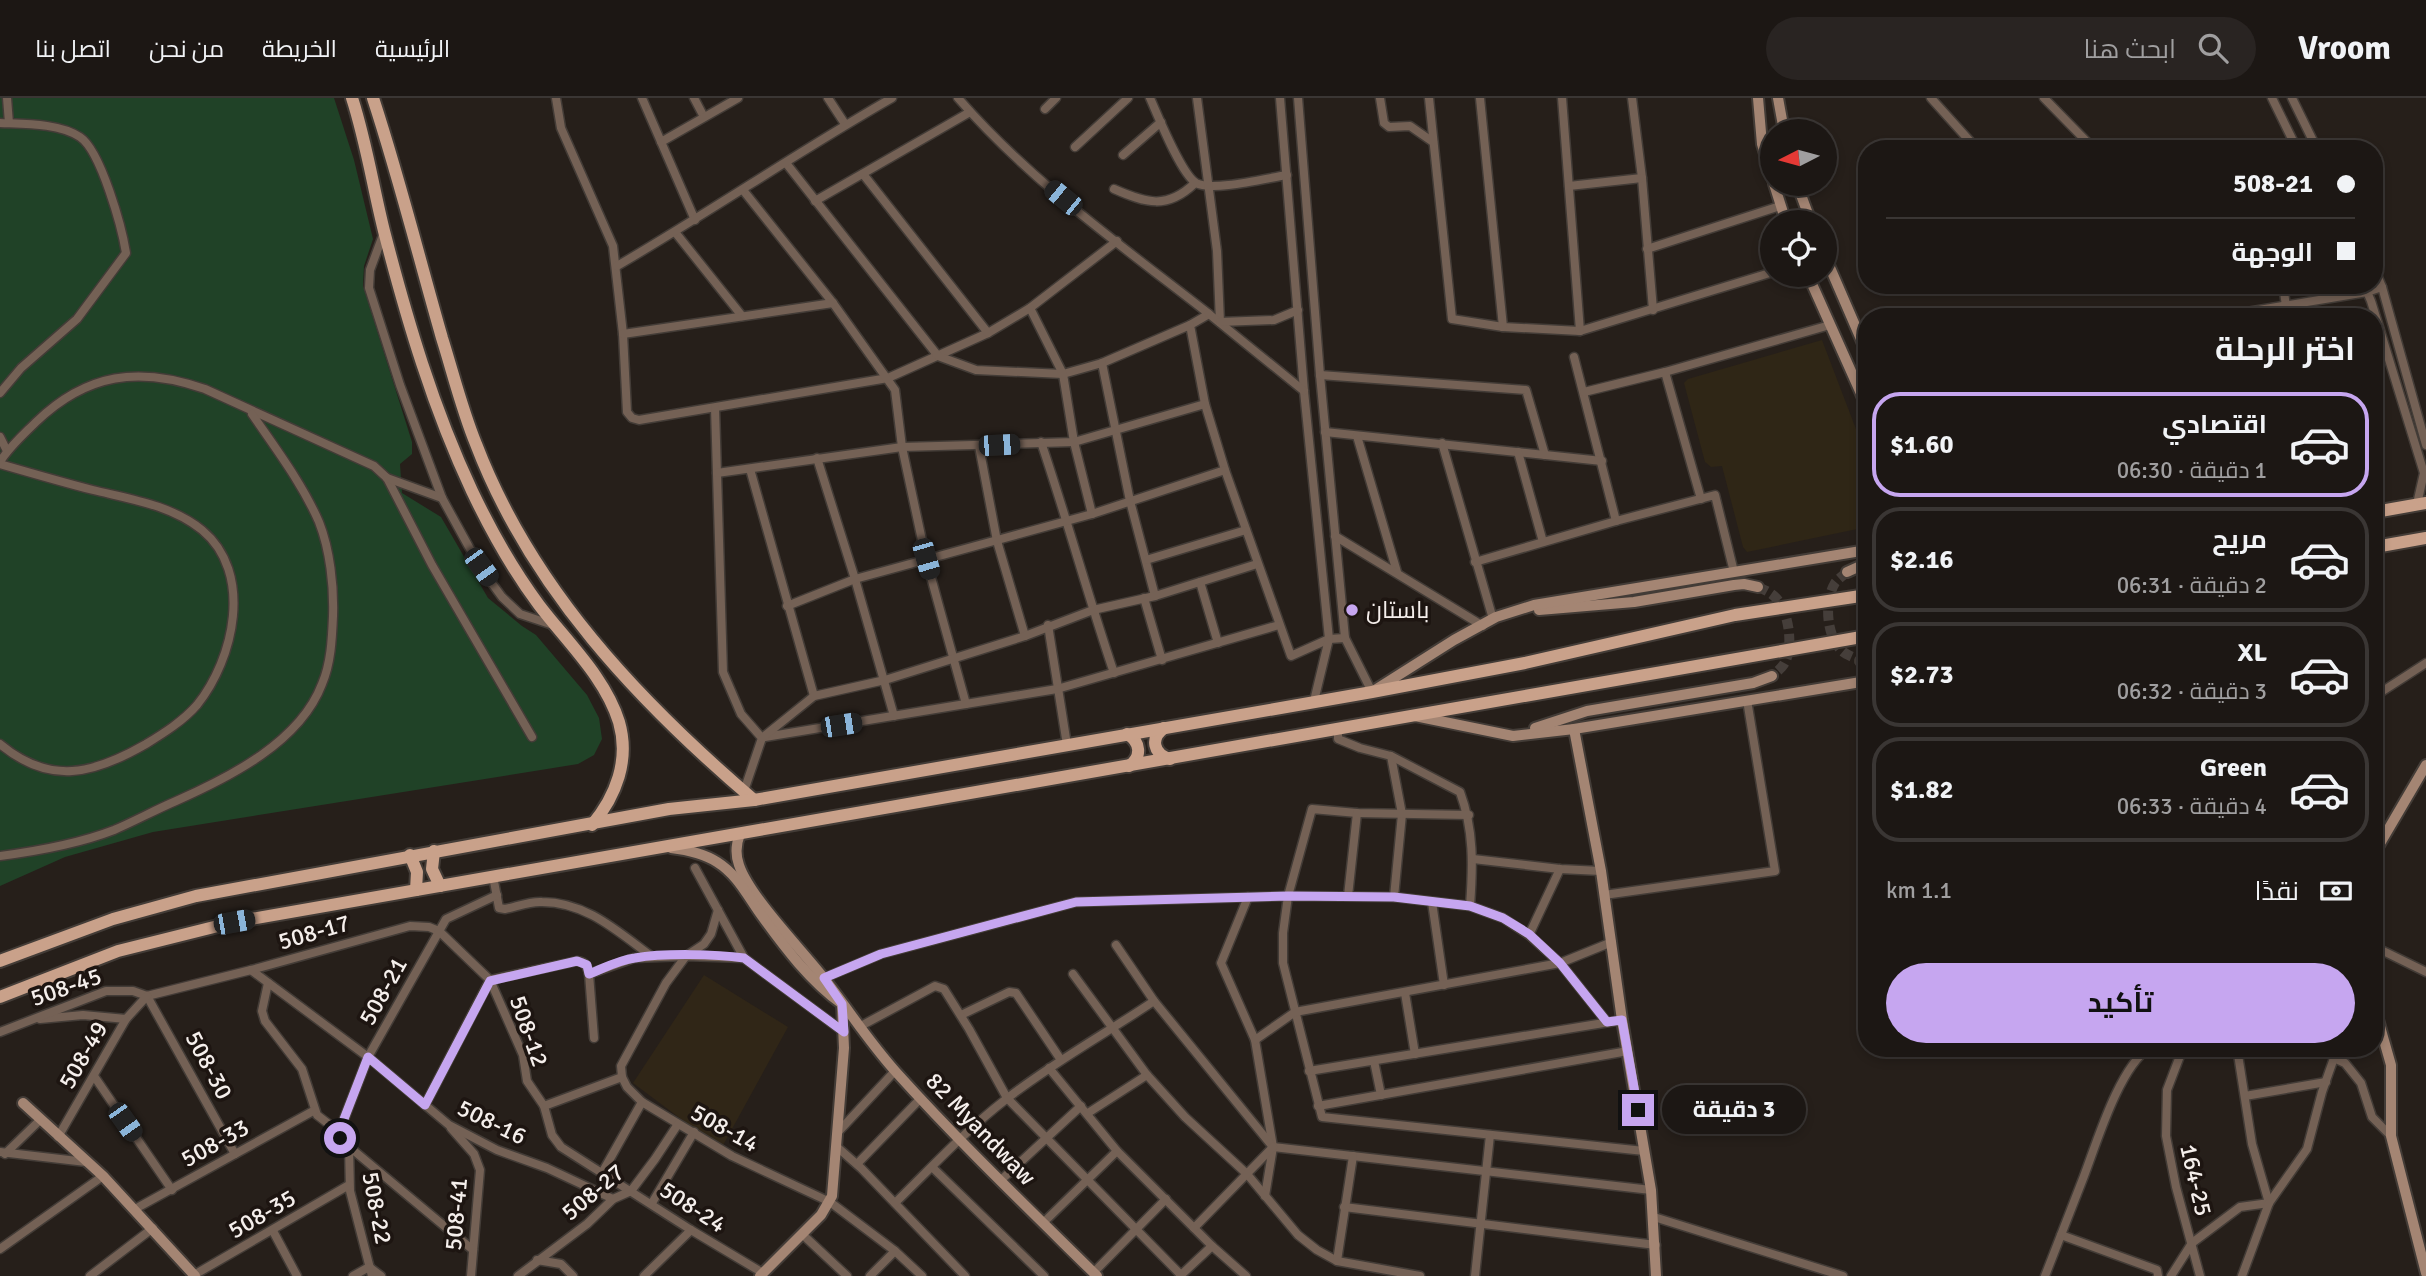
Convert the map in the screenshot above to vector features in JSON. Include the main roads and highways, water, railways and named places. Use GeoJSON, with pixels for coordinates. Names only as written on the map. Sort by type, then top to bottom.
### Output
{"type":"FeatureCollection","features":[{"type":"Feature","properties":{"kind":"main road"},"geometry":{"type":"LineString","coordinates":[[352,98],[384,232],[422,366],[452,448],[496,538],[527,589],[608,696],[619,723],[622,762],[615,789],[592,825]]}},
{"type":"Feature","properties":{"kind":"main road"},"geometry":{"type":"LineString","coordinates":[[373,98],[474,441],[493,486],[516,529],[549,583],[611,662],[685,739],[749,795]]}},
{"type":"Feature","properties":{"kind":"main road"},"geometry":{"type":"LineString","coordinates":[[2383,510],[2422,503]]}},
{"type":"Feature","properties":{"kind":"main road"},"geometry":{"type":"LineString","coordinates":[[2383,546],[2426,538]]}},
{"type":"Feature","properties":{"kind":"main road"},"geometry":{"type":"LineString","coordinates":[[0,961],[72,932],[161,905],[410,855],[592,825],[749,795],[1067,745],[1372,692],[1525,663],[1735,615],[1858,596]]}},
{"type":"Feature","properties":{"kind":"main road"},"geometry":{"type":"LineString","coordinates":[[0,997],[106,955],[234,922],[1858,638]]}},
{"type":"Feature","properties":{"kind":"main road"},"geometry":{"type":"LineString","coordinates":[[1164,728],[1155,737],[1155,746],[1158,754],[1170,759]]}},
{"type":"Feature","properties":{"kind":"main road"},"geometry":{"type":"LineString","coordinates":[[1127,734],[1134,739],[1138,747],[1138,757],[1128,766]]}},
{"type":"Feature","properties":{"kind":"main road"},"geometry":{"type":"LineString","coordinates":[[435,851],[432,869],[440,886]]}},
{"type":"Feature","properties":{"kind":"main road"},"geometry":{"type":"LineString","coordinates":[[410,855],[417,872],[415,890]]}},
{"type":"Feature","properties":{"kind":"tunnel"},"geometry":{"type":"LineString","coordinates":[[1847,572],[1831,590],[1828,618],[1837,645],[1846,654],[1858,660]]}},
{"type":"Feature","properties":{"kind":"tunnel"},"geometry":{"type":"LineString","coordinates":[[1758,587],[1777,599],[1785,613],[1789,631],[1787,657],[1783,666],[1772,676]]}},
{"type":"Feature","properties":{"kind":"place","name":"باستان"},"geometry":{"type":"Point","coordinates":[1352,610]}}]}
